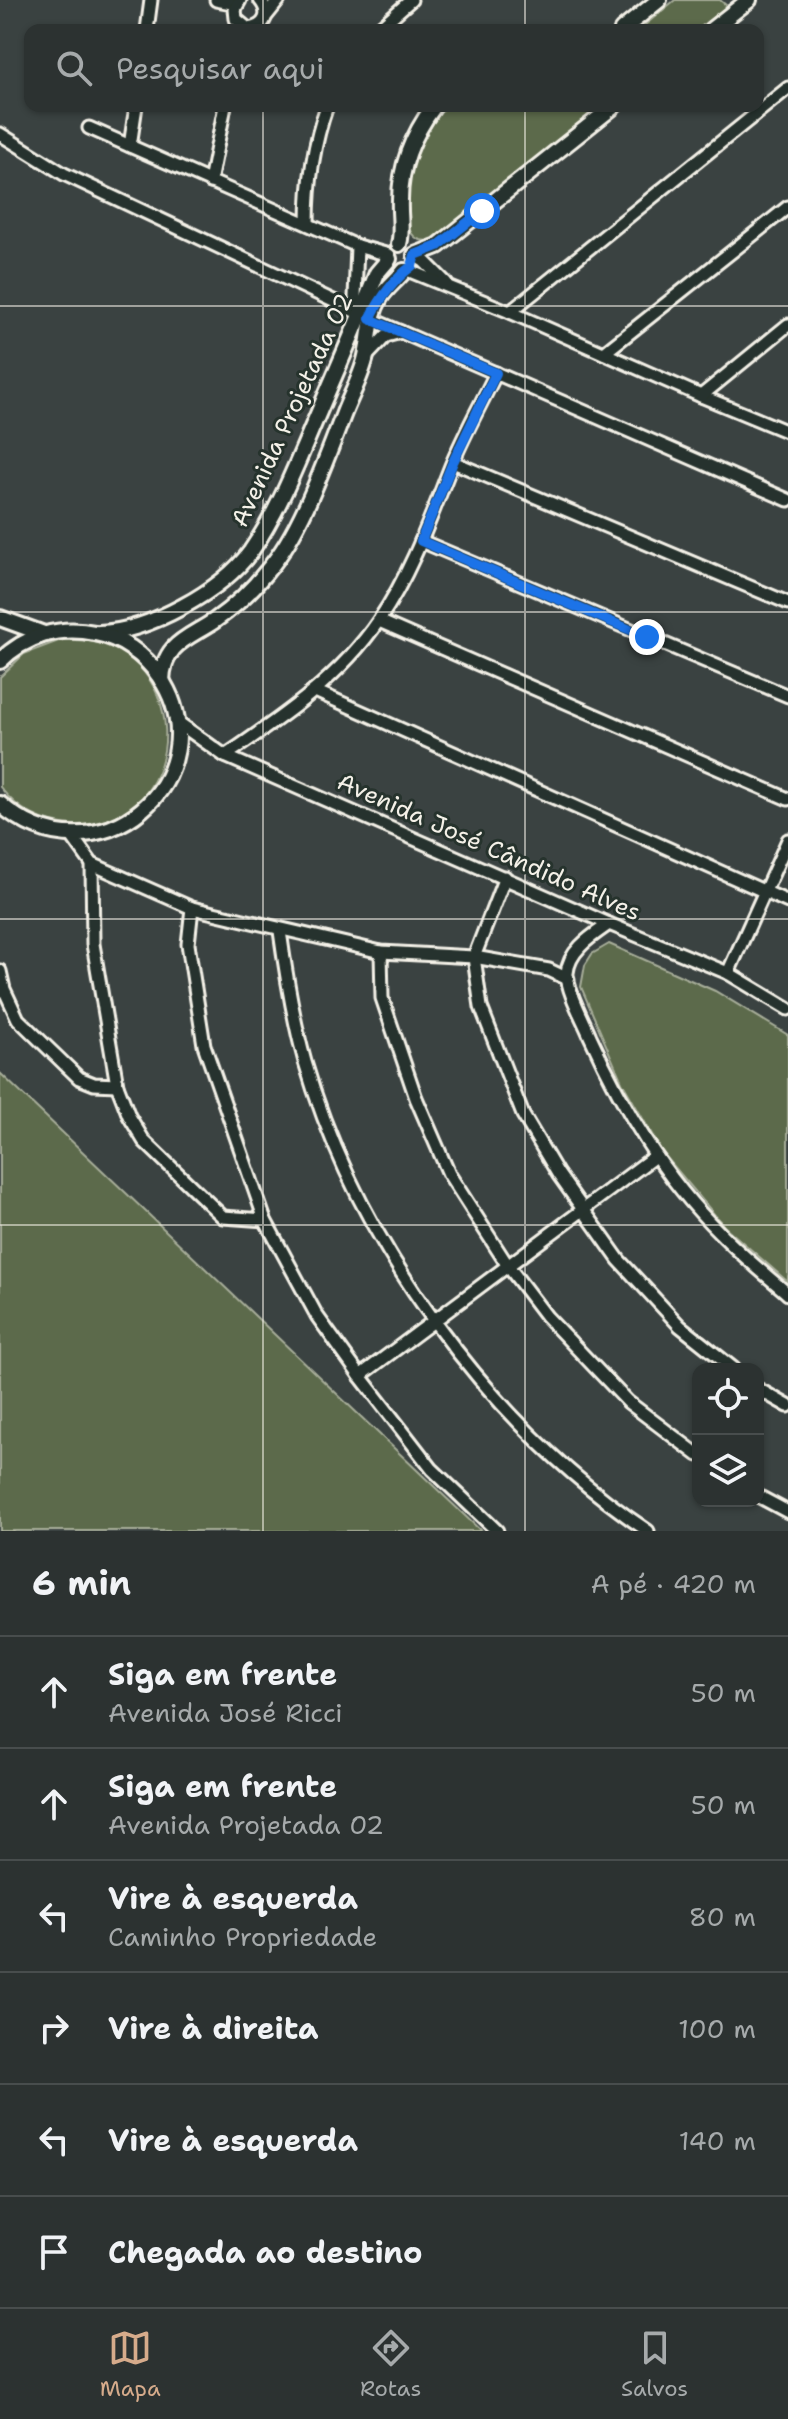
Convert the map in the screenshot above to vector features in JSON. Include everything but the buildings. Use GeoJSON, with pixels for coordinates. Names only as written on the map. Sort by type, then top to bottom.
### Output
{"type":"FeatureCollection","features":[{"type":"Feature","properties":{"kind":"street"},"geometry":{"type":"LineString","coordinates":[[148,24],[151,0]]}},
{"type":"Feature","properties":{"kind":"street"},"geometry":{"type":"LineString","coordinates":[[216,0],[239,1],[235,24]]}},
{"type":"Feature","properties":{"kind":"street"},"geometry":{"type":"LineString","coordinates":[[261,24],[279,0]]}},
{"type":"Feature","properties":{"kind":"street"},"geometry":{"type":"LineString","coordinates":[[384,24],[411,0]]}},
{"type":"Feature","properties":{"kind":"street"},"geometry":{"type":"LineString","coordinates":[[629,24],[659,0]]}},
{"type":"Feature","properties":{"kind":"street"},"geometry":{"type":"LineString","coordinates":[[263,1],[267,15]]}},
{"type":"Feature","properties":{"kind":"street"},"geometry":{"type":"LineString","coordinates":[[717,24],[741,2]]}},
{"type":"Feature","properties":{"kind":"street"},"geometry":{"type":"LineString","coordinates":[[764,107],[788,88]]}},
{"type":"Feature","properties":{"kind":"street"},"geometry":{"type":"LineString","coordinates":[[130,146],[135,112]]}},
{"type":"Feature","properties":{"kind":"street"},"geometry":{"type":"LineString","coordinates":[[210,182],[224,112]]}},
{"type":"Feature","properties":{"kind":"street"},"geometry":{"type":"LineString","coordinates":[[308,224],[308,184],[325,112]]}},
{"type":"Feature","properties":{"kind":"street"},"geometry":{"type":"LineString","coordinates":[[390,252],[401,237],[400,192],[404,166],[413,141],[430,112]]}},
{"type":"Feature","properties":{"kind":"street"},"geometry":{"type":"LineString","coordinates":[[405,270],[412,266],[415,256],[438,246],[606,112]]}},
{"type":"Feature","properties":{"kind":"street"},"geometry":{"type":"LineString","coordinates":[[510,312],[758,112]]}},
{"type":"Feature","properties":{"kind":"street"},"geometry":{"type":"LineString","coordinates":[[89,128],[357,246],[390,252],[409,246],[415,256],[449,286]]}},
{"type":"Feature","properties":{"kind":"street"},"geometry":{"type":"LineString","coordinates":[[0,134],[64,174],[366,316],[788,500]]}},
{"type":"Feature","properties":{"kind":"street"},"geometry":{"type":"LineString","coordinates":[[604,353],[788,207]]}},
{"type":"Feature","properties":{"kind":"street"},"geometry":{"type":"LineString","coordinates":[[357,246],[355,297],[366,316]]}},
{"type":"Feature","properties":{"kind":"street"},"geometry":{"type":"LineString","coordinates":[[390,252],[396,269],[449,286],[788,432]]}},
{"type":"Feature","properties":{"kind":"street","name":"Avenida Projetada 02"},"geometry":{"type":"LineString","coordinates":[[99,633],[113,633],[172,614],[212,588],[249,553],[274,512],[366,316],[377,273],[390,252]]}},
{"type":"Feature","properties":{"kind":"street","name":"Avenida Projetada 02"},"geometry":{"type":"LineString","coordinates":[[162,681],[162,667],[175,647],[244,596],[270,569],[296,525],[323,466],[366,357],[366,316],[405,270]]}},
{"type":"Feature","properties":{"kind":"street"},"geometry":{"type":"LineString","coordinates":[[701,396],[788,325]]}},
{"type":"Feature","properties":{"kind":"street","name":"Avenida Projetada 02"},"geometry":{"type":"LineString","coordinates":[[366,357],[386,336],[401,332]]}},
{"type":"Feature","properties":{"kind":"street"},"geometry":{"type":"LineString","coordinates":[[225,756],[315,691],[353,653],[379,621],[421,541],[453,462],[496,373]]}},
{"type":"Feature","properties":{"kind":"street"},"geometry":{"type":"LineString","coordinates":[[453,462],[788,603]]}},
{"type":"Feature","properties":{"kind":"street"},"geometry":{"type":"LineString","coordinates":[[421,541],[788,696]]}},
{"type":"Feature","properties":{"kind":"street"},"geometry":{"type":"LineString","coordinates":[[0,618],[44,634]]}},
{"type":"Feature","properties":{"kind":"street"},"geometry":{"type":"LineString","coordinates":[[379,621],[788,799]]}},
{"type":"Feature","properties":{"kind":"street"},"geometry":{"type":"LineString","coordinates":[[0,661],[18,646],[44,634],[72,630],[99,633],[135,651],[162,681],[176,721],[172,762],[153,798],[122,824],[96,834],[72,836],[27,825],[1,807]]}},
{"type":"Feature","properties":{"kind":"street"},"geometry":{"type":"LineString","coordinates":[[315,691],[788,902]]}},
{"type":"Feature","properties":{"kind":"street","name":"Avenida José Cândido Alves"},"geometry":{"type":"LineString","coordinates":[[176,721],[225,756],[728,973],[788,1009]]}},
{"type":"Feature","properties":{"kind":"street"},"geometry":{"type":"LineString","coordinates":[[72,836],[92,864],[192,908],[280,931],[381,952],[474,957],[549,970],[568,979]]}},
{"type":"Feature","properties":{"kind":"street"},"geometry":{"type":"LineString","coordinates":[[728,973],[788,840]]}},
{"type":"Feature","properties":{"kind":"street"},"geometry":{"type":"LineString","coordinates":[[92,864],[93,944],[117,1085],[129,1116],[144,1141],[223,1217],[265,1220]]}},
{"type":"Feature","properties":{"kind":"street"},"geometry":{"type":"LineString","coordinates":[[505,877],[474,957],[481,1007],[523,1115],[551,1162],[619,1260],[680,1326],[726,1363]]}},
{"type":"Feature","properties":{"kind":"street"},"geometry":{"type":"LineString","coordinates":[[192,908],[188,944],[204,1045],[265,1220],[317,1316],[360,1376],[432,1469],[497,1531]]}},
{"type":"Feature","properties":{"kind":"street"},"geometry":{"type":"LineString","coordinates":[[609,924],[581,945],[572,959],[568,979],[579,1012],[613,1086],[655,1156],[719,1232],[788,1294]]}},
{"type":"Feature","properties":{"kind":"street"},"geometry":{"type":"LineString","coordinates":[[280,931],[287,984],[306,1063],[356,1190],[402,1271],[455,1352],[509,1413],[575,1477],[648,1531]]}},
{"type":"Feature","properties":{"kind":"street"},"geometry":{"type":"LineString","coordinates":[[381,952],[382,998],[416,1098],[449,1174],[508,1266],[546,1316],[628,1402],[692,1450]]}},
{"type":"Feature","properties":{"kind":"street"},"geometry":{"type":"LineString","coordinates":[[0,971],[4,989],[18,1019],[79,1078],[94,1084],[117,1085]]}},
{"type":"Feature","properties":{"kind":"street"},"geometry":{"type":"LineString","coordinates":[[360,1376],[655,1156]]}},
{"type":"Feature","properties":{"kind":"street"},"geometry":{"type":"LineString","coordinates":[[764,1392],[788,1406]]}},
{"type":"Feature","properties":{"kind":"street"},"geometry":{"type":"LineString","coordinates":[[764,1499],[788,1512]]}},
{"type":"Feature","properties":{"kind":"green space"},"geometry":{"type":"Polygon","coordinates":[[[675,0],[720,0],[727,6],[704,24],[646,24],[675,0]]]}},
{"type":"Feature","properties":{"kind":"green space"},"geometry":{"type":"Polygon","coordinates":[[[441,112],[593,112],[432,240],[420,240],[407,222],[407,193],[416,154],[441,112]]]}},
{"type":"Feature","properties":{"kind":"green space"},"geometry":{"type":"Polygon","coordinates":[[[61,640],[106,645],[138,666],[158,695],[165,730],[160,765],[143,796],[114,818],[73,825],[52,822],[23,809],[0,787],[0,677],[24,654],[61,640]]]}},
{"type":"Feature","properties":{"kind":"green space"},"geometry":{"type":"Polygon","coordinates":[[[609,944],[715,991],[788,1035],[788,1282],[724,1226],[662,1152],[622,1082],[581,987],[585,965],[592,954],[609,944]]]}},
{"type":"Feature","properties":{"kind":"green space"},"geometry":{"type":"Polygon","coordinates":[[[0,1073],[481,1531],[0,1531],[0,1073]]]}},
{"type":"Feature","properties":{"kind":"route"},"geometry":{"type":"LineString","coordinates":[[482,211],[438,246],[415,255],[410,269],[404,271],[382,295],[370,319],[496,373],[453,462],[421,541],[647,637]]}}]}
